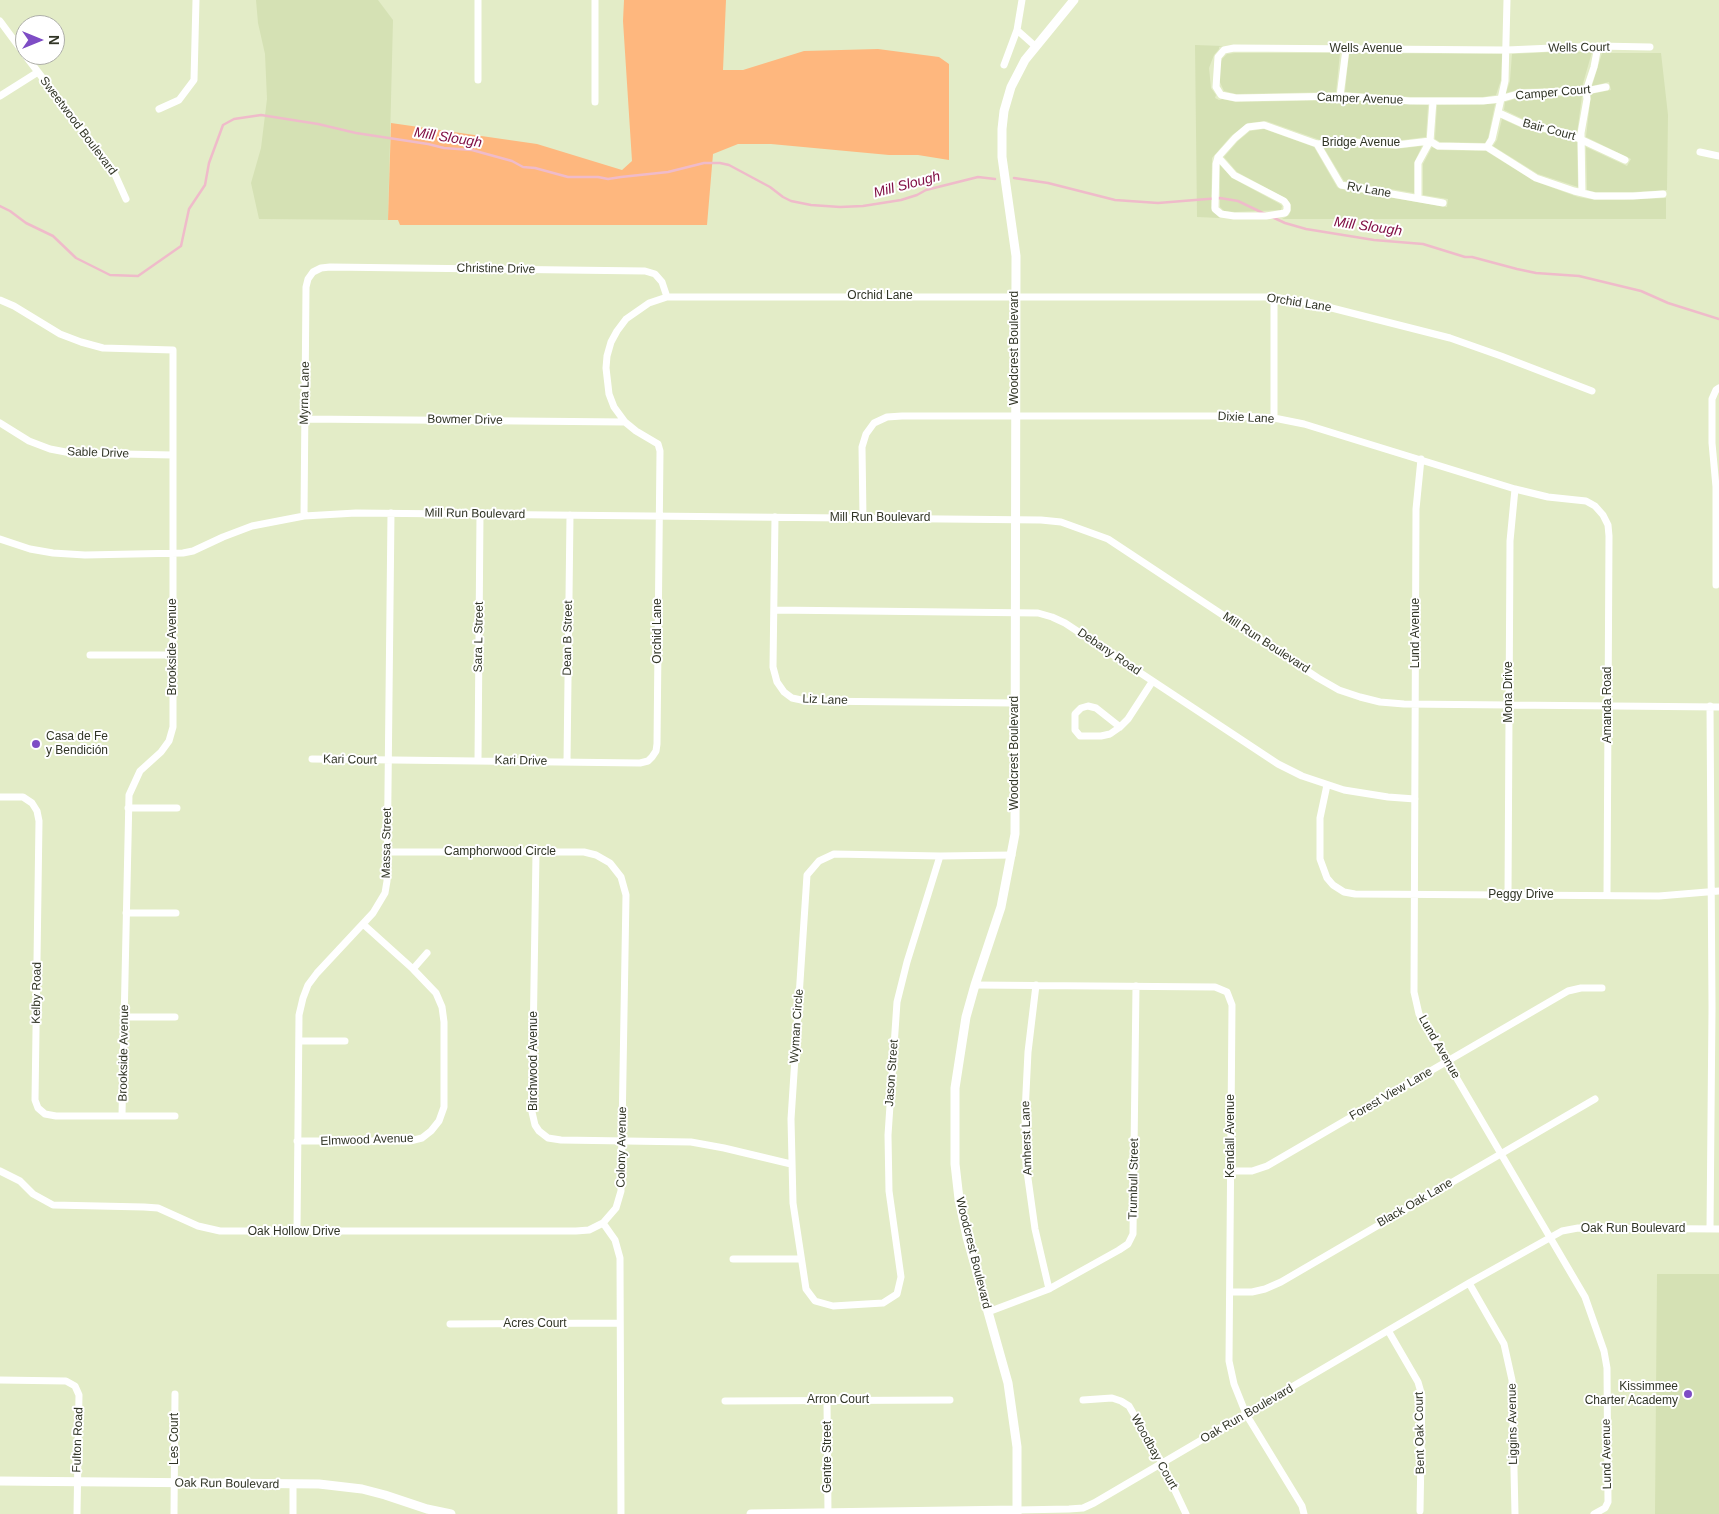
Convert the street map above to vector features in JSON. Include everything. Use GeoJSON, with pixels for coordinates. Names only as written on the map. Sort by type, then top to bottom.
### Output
{"type":"FeatureCollection","features":[{"type":"Feature","properties":{"kind":"street"},"geometry":{"type":"LineString","coordinates":[[158,109],[179,100],[194,80],[196,0]]}},
{"type":"Feature","properties":{"kind":"street"},"geometry":{"type":"LineString","coordinates":[[478,0],[478,80]]}},
{"type":"Feature","properties":{"kind":"street"},"geometry":{"type":"LineString","coordinates":[[595,0],[595,102]]}},
{"type":"Feature","properties":{"kind":"street"},"geometry":{"type":"LineString","coordinates":[[1004,65],[1017,30],[1022,0]]}},
{"type":"Feature","properties":{"kind":"street","name":"Woodcrest Boulevard"},"geometry":{"type":"LineString","coordinates":[[1017,1512],[1017,1447],[1008,1383],[967,1237],[959,1198],[955,1164],[956,1088],[966,1018],[1001,907],[1015,834],[1016,256],[1003,164],[1002,129],[1004,110],[1012,87],[1025,60],[1074,0]]}},
{"type":"Feature","properties":{"kind":"street"},"geometry":{"type":"LineString","coordinates":[[1507,0],[1505,81],[1492,139],[1487,147],[1536,178],[1582,193],[1595,196],[1663,194]]}},
{"type":"Feature","properties":{"kind":"street","name":"Sweetwood Boulevard"},"geometry":{"type":"LineString","coordinates":[[0,21],[15,41]]}},
{"type":"Feature","properties":{"kind":"street"},"geometry":{"type":"LineString","coordinates":[[1017,30],[1035,46]]}},
{"type":"Feature","properties":{"kind":"street"},"geometry":{"type":"LineString","coordinates":[[1582,193],[1581,133],[1587,99],[1586,91],[1594,67],[1598,46]]}},
{"type":"Feature","properties":{"kind":"street","name":"Wells Court"},"geometry":{"type":"LineString","coordinates":[[1507,50],[1598,46],[1650,47]]}},
{"type":"Feature","properties":{"kind":"street","name":"Wells Avenue"},"geometry":{"type":"LineString","coordinates":[[1221,95],[1216,87],[1218,57],[1224,50],[1234,48],[1507,50]]}},
{"type":"Feature","properties":{"kind":"street"},"geometry":{"type":"LineString","coordinates":[[1340,96],[1346,49]]}},
{"type":"Feature","properties":{"kind":"street","name":"Sweetwood Boulevard"},"geometry":{"type":"LineString","coordinates":[[33,65],[113,170],[126,199]]}},
{"type":"Feature","properties":{"kind":"street"},"geometry":{"type":"LineString","coordinates":[[0,96],[38,72]]}},
{"type":"Feature","properties":{"kind":"street","name":"Camper Court"},"geometry":{"type":"LineString","coordinates":[[1500,99],[1521,93],[1586,91],[1606,87]]}},
{"type":"Feature","properties":{"kind":"street","name":"Camper Avenue"},"geometry":{"type":"LineString","coordinates":[[1221,95],[1236,98],[1340,96],[1434,100],[1500,99]]}},
{"type":"Feature","properties":{"kind":"street"},"geometry":{"type":"LineString","coordinates":[[1418,198],[1418,163],[1430,140],[1434,100]]}},
{"type":"Feature","properties":{"kind":"street","name":"Bair Court"},"geometry":{"type":"LineString","coordinates":[[1499,113],[1524,124],[1567,133],[1625,160]]}},
{"type":"Feature","properties":{"kind":"street","name":"Bridge Avenue"},"geometry":{"type":"LineString","coordinates":[[1218,157],[1248,127],[1264,125],[1317,144],[1352,142],[1396,145],[1430,140],[1438,146],[1487,147]]}},
{"type":"Feature","properties":{"kind":"street","name":"Rv Lane"},"geometry":{"type":"LineString","coordinates":[[1317,144],[1341,185],[1443,202]]}},
{"type":"Feature","properties":{"kind":"street"},"geometry":{"type":"LineString","coordinates":[[1700,152],[1719,156]]}},
{"type":"Feature","properties":{"kind":"street"},"geometry":{"type":"LineString","coordinates":[[1218,157],[1234,174],[1284,201],[1287,205],[1285,213],[1280,215],[1234,216],[1221,214],[1215,209],[1216,164],[1218,157]]}},
{"type":"Feature","properties":{"kind":"street","name":"Christine Drive"},"geometry":{"type":"LineString","coordinates":[[312,272],[330,267],[645,271],[655,274],[662,282],[667,297]]}},
{"type":"Feature","properties":{"kind":"street","name":"Myrna Lane"},"geometry":{"type":"LineString","coordinates":[[304,516],[306,287],[312,272]]}},
{"type":"Feature","properties":{"kind":"street","name":"Orchid Lane"},"geometry":{"type":"LineString","coordinates":[[652,757],[656,751],[657,744],[660,451],[658,444],[625,422],[614,407],[609,394],[606,368],[607,356],[617,331],[626,319],[648,303],[667,297],[1274,297],[1312,303],[1450,338],[1592,391]]}},
{"type":"Feature","properties":{"kind":"street"},"geometry":{"type":"LineString","coordinates":[[1274,297],[1274,418]]}},
{"type":"Feature","properties":{"kind":"street","name":"Brookside Avenue"},"geometry":{"type":"LineString","coordinates":[[0,300],[14,306],[60,334],[81,342],[103,348],[173,350],[173,727],[169,741],[161,752],[140,771],[134,782],[128,808],[122,1115]]}},
{"type":"Feature","properties":{"kind":"street"},"geometry":{"type":"LineString","coordinates":[[1716,585],[1716,487],[1712,443],[1712,399],[1719,388]]}},
{"type":"Feature","properties":{"kind":"street","name":"Dixie Lane"},"geometry":{"type":"LineString","coordinates":[[863,518],[862,447],[866,434],[874,423],[888,417],[902,416],[1240,416],[1274,418],[1304,424],[1515,489],[1586,501],[1595,506],[1603,515]]}},
{"type":"Feature","properties":{"kind":"street","name":"Bowmer Drive"},"geometry":{"type":"LineString","coordinates":[[305,419],[625,422]]}},
{"type":"Feature","properties":{"kind":"street","name":"Sable Drive"},"geometry":{"type":"LineString","coordinates":[[0,423],[29,441],[71,454],[173,455]]}},
{"type":"Feature","properties":{"kind":"street","name":"Lund Avenue"},"geometry":{"type":"LineString","coordinates":[[1421,459],[1416,509],[1414,992],[1419,1014],[1585,1297],[1604,1350],[1607,1368],[1608,1502],[1605,1508],[1594,1514]]}},
{"type":"Feature","properties":{"kind":"street","name":"Mona Drive"},"geometry":{"type":"LineString","coordinates":[[1508,895],[1510,541],[1515,489]]}},
{"type":"Feature","properties":{"kind":"street","name":"Mill Run Boulevard"},"geometry":{"type":"LineString","coordinates":[[0,539],[30,550],[53,553],[85,555],[173,553],[193,551],[252,526],[304,516],[391,513],[1016,518],[1061,522],[1108,540],[1339,690],[1380,702],[1416,705],[1719,707]]}},
{"type":"Feature","properties":{"kind":"street","name":"Massa Street"},"geometry":{"type":"LineString","coordinates":[[298,1232],[299,1016],[308,984],[373,914],[385,892],[387,881],[391,513]]}},
{"type":"Feature","properties":{"kind":"street","name":"Sara L Street"},"geometry":{"type":"LineString","coordinates":[[478,760],[480,514]]}},
{"type":"Feature","properties":{"kind":"street","name":"Dean B Street"},"geometry":{"type":"LineString","coordinates":[[567,762],[570,515]]}},
{"type":"Feature","properties":{"kind":"street","name":"Amanda Road"},"geometry":{"type":"LineString","coordinates":[[1603,515],[1608,526],[1609,536],[1607,895]]}},
{"type":"Feature","properties":{"kind":"street","name":"Liz Lane"},"geometry":{"type":"LineString","coordinates":[[774,517],[773,667],[777,682],[784,692],[792,698],[806,701],[1015,703]]}},
{"type":"Feature","properties":{"kind":"street","name":"Debany Road"},"geometry":{"type":"LineString","coordinates":[[774,610],[1038,613],[1059,620],[1278,764],[1302,776],[1327,785],[1368,794],[1415,799]]}},
{"type":"Feature","properties":{"kind":"street"},"geometry":{"type":"LineString","coordinates":[[90,655],[173,655]]}},
{"type":"Feature","properties":{"kind":"street"},"geometry":{"type":"LineString","coordinates":[[1120,727],[1096,708],[1088,706],[1081,708],[1076,714],[1076,730],[1080,736],[1110,734],[1120,727],[1128,719],[1152,682]]}},
{"type":"Feature","properties":{"kind":"street"},"geometry":{"type":"LineString","coordinates":[[1710,706],[1710,892],[1715,1008],[1715,1115],[1710,1230]]}},
{"type":"Feature","properties":{"kind":"street","name":"Kari Drive"},"geometry":{"type":"LineString","coordinates":[[387,760],[640,763],[648,761],[652,757]]}},
{"type":"Feature","properties":{"kind":"street","name":"Kari Court"},"geometry":{"type":"LineString","coordinates":[[312,759],[387,760]]}},
{"type":"Feature","properties":{"kind":"street","name":"Peggy Drive"},"geometry":{"type":"LineString","coordinates":[[1327,785],[1320,818],[1320,859],[1327,878],[1333,885],[1344,892],[1355,894],[1659,896],[1719,890]]}},
{"type":"Feature","properties":{"kind":"street","name":"Kelby Road"},"geometry":{"type":"LineString","coordinates":[[0,797],[23,797],[32,803],[40,821],[35,1100],[38,1108],[46,1114],[122,1115]]}},
{"type":"Feature","properties":{"kind":"street"},"geometry":{"type":"LineString","coordinates":[[128,808],[177,808]]}},
{"type":"Feature","properties":{"kind":"street","name":"Camphorwood Circle"},"geometry":{"type":"LineString","coordinates":[[387,852],[584,852],[596,855],[610,864]]}},
{"type":"Feature","properties":{"kind":"street","name":"Birchwood Avenue"},"geometry":{"type":"LineString","coordinates":[[536,853],[532,1112],[535,1125],[539,1131],[548,1138],[561,1140],[691,1142],[791,1164]]}},
{"type":"Feature","properties":{"kind":"street","name":"Wyman Circle"},"geometry":{"type":"LineString","coordinates":[[897,1294],[883,1303],[833,1306],[815,1301],[806,1289],[793,1203],[791,1119],[807,875],[819,861],[834,854],[940,856],[1012,854]]}},
{"type":"Feature","properties":{"kind":"street","name":"Jason Street"},"geometry":{"type":"LineString","coordinates":[[897,1294],[901,1277],[889,1191],[888,1135],[897,1002],[906,962],[940,856]]}},
{"type":"Feature","properties":{"kind":"street","name":"Colony Avenue"},"geometry":{"type":"LineString","coordinates":[[603,1223],[616,1208],[621,1191],[622,1141],[626,895],[621,878],[610,864]]}},
{"type":"Feature","properties":{"kind":"street"},"geometry":{"type":"LineString","coordinates":[[126,913],[176,913]]}},
{"type":"Feature","properties":{"kind":"street","name":"Elmwood Avenue"},"geometry":{"type":"LineString","coordinates":[[298,1141],[410,1141],[422,1138],[431,1131],[439,1121],[444,1107],[444,1022],[442,1007],[436,993],[413,969],[363,924]]}},
{"type":"Feature","properties":{"kind":"street"},"geometry":{"type":"LineString","coordinates":[[413,969],[427,953]]}},
{"type":"Feature","properties":{"kind":"street","name":"Kendall Avenue"},"geometry":{"type":"LineString","coordinates":[[975,985],[1216,988],[1227,992],[1232,1005],[1229,1361],[1234,1384],[1246,1414],[1302,1506],[1304,1514]]}},
{"type":"Feature","properties":{"kind":"street","name":"Amherst Lane"},"geometry":{"type":"LineString","coordinates":[[1036,985],[1028,1052],[1025,1113],[1026,1164],[1035,1229],[1050,1289]]}},
{"type":"Feature","properties":{"kind":"street","name":"Trumbull Street"},"geometry":{"type":"LineString","coordinates":[[988,1312],[1050,1289],[1119,1250],[1128,1244],[1133,1234],[1136,986]]}},
{"type":"Feature","properties":{"kind":"street","name":"Forest View Lane"},"geometry":{"type":"LineString","coordinates":[[1231,1171],[1252,1170],[1267,1166],[1568,991],[1581,988],[1602,988]]}},
{"type":"Feature","properties":{"kind":"street"},"geometry":{"type":"LineString","coordinates":[[124,1017],[175,1018]]}},
{"type":"Feature","properties":{"kind":"street"},"geometry":{"type":"LineString","coordinates":[[299,1041],[345,1041]]}},
{"type":"Feature","properties":{"kind":"street","name":"Black Oak Lane"},"geometry":{"type":"LineString","coordinates":[[1230,1292],[1252,1292],[1266,1289],[1281,1282],[1595,1099]]}},
{"type":"Feature","properties":{"kind":"street"},"geometry":{"type":"LineString","coordinates":[[122,1115],[175,1116]]}},
{"type":"Feature","properties":{"kind":"street","name":"Oak Hollow Drive"},"geometry":{"type":"LineString","coordinates":[[0,1171],[20,1181],[33,1194],[53,1206],[158,1208],[210,1230],[298,1232],[576,1231],[589,1230],[603,1223]]}},
{"type":"Feature","properties":{"kind":"street"},"geometry":{"type":"LineString","coordinates":[[603,1223],[615,1240],[620,1258],[621,1514]]}},
{"type":"Feature","properties":{"kind":"street","name":"Oak Run Boulevard"},"geometry":{"type":"LineString","coordinates":[[751,1514],[1017,1512],[1084,1508],[1389,1332],[1469,1283],[1569,1229],[1719,1229]]}},
{"type":"Feature","properties":{"kind":"street"},"geometry":{"type":"LineString","coordinates":[[733,1259],[800,1259]]}},
{"type":"Feature","properties":{"kind":"street","name":"Liggins Avenue"},"geometry":{"type":"LineString","coordinates":[[1469,1283],[1504,1344],[1511,1372],[1515,1514]]}},
{"type":"Feature","properties":{"kind":"street","name":"Acres Court"},"geometry":{"type":"LineString","coordinates":[[450,1324],[620,1323]]}},
{"type":"Feature","properties":{"kind":"street","name":"Bent Oak Court"},"geometry":{"type":"LineString","coordinates":[[1389,1332],[1418,1382],[1422,1396],[1420,1511]]}},
{"type":"Feature","properties":{"kind":"street","name":"Fulton Road"},"geometry":{"type":"LineString","coordinates":[[0,1380],[66,1381],[75,1386],[79,1396],[77,1514]]}},
{"type":"Feature","properties":{"kind":"street","name":"Les Court"},"geometry":{"type":"LineString","coordinates":[[174,1514],[175,1394]]}},
{"type":"Feature","properties":{"kind":"street","name":"Woodbay Court"},"geometry":{"type":"LineString","coordinates":[[1082,1400],[1112,1398],[1129,1406],[1162,1463],[1186,1514]]}},
{"type":"Feature","properties":{"kind":"street","name":"Gentre Street"},"geometry":{"type":"LineString","coordinates":[[827,1400],[828,1513]]}},
{"type":"Feature","properties":{"kind":"street","name":"Arron Court"},"geometry":{"type":"LineString","coordinates":[[725,1401],[950,1400]]}},
{"type":"Feature","properties":{"kind":"street","name":"Oak Run Boulevard"},"geometry":{"type":"LineString","coordinates":[[0,1481],[320,1484],[362,1489],[427,1509],[451,1514]]}},
{"type":"Feature","properties":{"kind":"street"},"geometry":{"type":"LineString","coordinates":[[293,1484],[293,1514]]}},
{"type":"Feature","properties":{"kind":"shaded area"},"geometry":{"type":"Polygon","coordinates":[[[256,0],[378,0],[393,20],[388,220],[259,219],[251,183],[261,148],[267,99],[265,54],[258,23],[256,0]]]}},
{"type":"Feature","properties":{"kind":"shaded area"},"geometry":{"type":"Polygon","coordinates":[[[624,0],[726,0],[723,70],[743,70],[804,51],[878,49],[939,57],[949,64],[949,160],[918,155],[889,155],[771,144],[738,144],[713,154],[707,225],[400,225],[398,220],[388,220],[391,123],[537,144],[622,170],[632,161],[623,21],[624,0]]]}},
{"type":"Feature","properties":{"kind":"shaded area"},"geometry":{"type":"Polygon","coordinates":[[[1195,45],[1223,46],[1219,47],[1209,68],[1211,88],[1216,95],[1215,98],[1219,100],[1236,102],[1346,100],[1428,105],[1426,137],[1395,141],[1352,138],[1320,140],[1266,121],[1248,123],[1231,136],[1212,158],[1211,208],[1220,218],[1197,217],[1195,45]]]}},
{"type":"Feature","properties":{"kind":"shaded area"},"geometry":{"type":"Polygon","coordinates":[[[1592,52],[1582,87],[1521,89],[1506,93],[1510,81],[1512,54],[1592,52]]]}},
{"type":"Feature","properties":{"kind":"shaded area"},"geometry":{"type":"Polygon","coordinates":[[[1340,53],[1336,92],[1236,94],[1224,91],[1218,78],[1218,68],[1222,59],[1227,54],[1340,53]]]}},
{"type":"Feature","properties":{"kind":"shaded area"},"geometry":{"type":"Polygon","coordinates":[[[1349,53],[1502,54],[1501,80],[1496,95],[1483,97],[1410,97],[1345,92],[1349,53]]]}},
{"type":"Feature","properties":{"kind":"shaded area"},"geometry":{"type":"Polygon","coordinates":[[[1602,53],[1661,53],[1668,115],[1667,190],[1595,192],[1587,190],[1586,147],[1627,166],[1631,159],[1586,137],[1591,94],[1611,90],[1609,82],[1592,86],[1602,53]]]}},
{"type":"Feature","properties":{"kind":"shaded area"},"geometry":{"type":"Polygon","coordinates":[[[1582,96],[1577,133],[1525,120],[1504,110],[1505,102],[1522,97],[1582,96]]]}},
{"type":"Feature","properties":{"kind":"shaded area"},"geometry":{"type":"Polygon","coordinates":[[[1495,104],[1488,138],[1485,143],[1440,142],[1435,139],[1437,105],[1495,104]]]}},
{"type":"Feature","properties":{"kind":"shaded area"},"geometry":{"type":"Polygon","coordinates":[[[1502,119],[1522,128],[1565,137],[1577,142],[1578,187],[1538,174],[1493,146],[1497,140],[1502,119]]]}},
{"type":"Feature","properties":{"kind":"shaded area"},"geometry":{"type":"Polygon","coordinates":[[[1264,129],[1314,147],[1340,189],[1447,207],[1448,199],[1423,195],[1423,164],[1432,147],[1438,150],[1486,151],[1534,181],[1578,197],[1595,200],[1666,198],[1666,219],[1282,219],[1289,215],[1291,210],[1291,205],[1287,199],[1237,172],[1224,157],[1250,131],[1264,129]]]}},
{"type":"Feature","properties":{"kind":"shaded area"},"geometry":{"type":"Polygon","coordinates":[[[1422,146],[1414,163],[1414,193],[1344,181],[1324,148],[1395,149],[1422,146]]]}},
{"type":"Feature","properties":{"kind":"shaded area"},"geometry":{"type":"Polygon","coordinates":[[[1220,165],[1232,178],[1280,204],[1282,206],[1281,210],[1224,211],[1220,207],[1220,165]]]}},
{"type":"Feature","properties":{"kind":"shaded area","name":"Kissimmee Charter Academy"},"geometry":{"type":"Polygon","coordinates":[[[1657,1274],[1719,1274],[1719,1514],[1655,1514],[1657,1274]]]}},
{"type":"Feature","properties":{"kind":"waterway","name":"Mill Slough"},"geometry":{"type":"LineString","coordinates":[[0,206],[26,223],[53,236],[76,258],[110,275],[138,276],[181,246],[189,209],[205,185],[209,163],[223,125],[234,119],[261,115],[444,148],[472,150],[512,161],[523,167],[535,168],[568,177],[608,179],[668,172],[704,163],[720,163],[729,165],[770,187],[791,201],[811,205],[863,206],[901,200],[926,190],[978,177],[995,179]]}},
{"type":"Feature","properties":{"kind":"waterway","name":"Mill Slough"},"geometry":{"type":"LineString","coordinates":[[1014,178],[1048,183],[1115,200],[1158,203],[1220,198],[1238,201],[1265,214]]}},
{"type":"Feature","properties":{"kind":"waterway","name":"Mill Slough"},"geometry":{"type":"LineString","coordinates":[[1272,217],[1306,229],[1374,240],[1423,244],[1465,257],[1472,257],[1536,273],[1579,276],[1641,291],[1668,303],[1719,319]]}},
{"type":"Feature","properties":{"kind":"place","name":"Casa de Fe y Bendición"},"geometry":{"type":"Point","coordinates":[36,744]}},
{"type":"Feature","properties":{"kind":"place","name":"Kissimmee Charter Academy"},"geometry":{"type":"Point","coordinates":[1688,1394]}}]}
